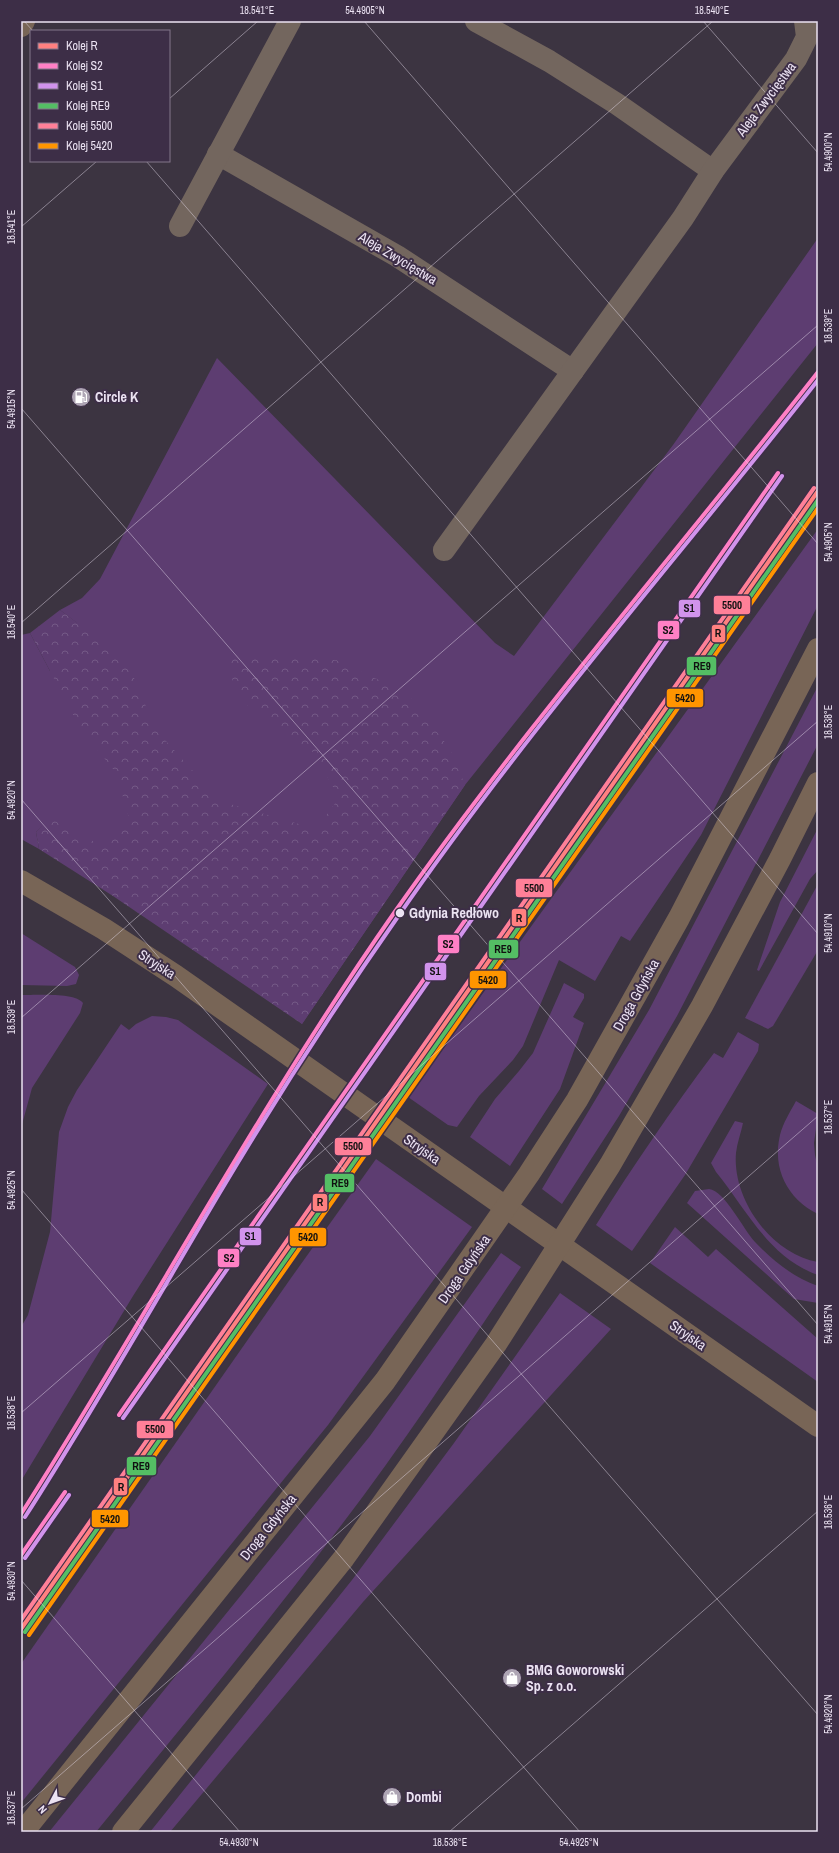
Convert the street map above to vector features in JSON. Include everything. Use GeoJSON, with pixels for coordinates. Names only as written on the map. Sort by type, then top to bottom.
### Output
{"type":"FeatureCollection","features":[{"type":"Feature","properties":{"kind":"main road"},"geometry":{"type":"LineString","coordinates":[[21,26],[24,21]]}},
{"type":"Feature","properties":{"kind":"main road","name":"Droga Gdyńska"},"geometry":{"type":"LineString","coordinates":[[23,1832],[385,1381],[525,1181],[577,1100],[680,918],[818,649]]}},
{"type":"Feature","properties":{"kind":"main road"},"geometry":{"type":"LineString","coordinates":[[123,1832],[344,1558],[496,1344],[610,1165],[702,1006],[780,859],[818,783]]}},
{"type":"Feature","properties":{"kind":"main road","name":"Stryjska"},"geometry":{"type":"LineString","coordinates":[[21,881],[138,952],[211,1000],[428,1154],[818,1426]]}},
{"type":"Feature","properties":{"kind":"street"},"geometry":{"type":"LineString","coordinates":[[180,226],[290,21]]}},
{"type":"Feature","properties":{"kind":"street"},"geometry":{"type":"LineString","coordinates":[[476,21],[549,61],[617,104],[713,171]]}},
{"type":"Feature","properties":{"kind":"street","name":"Aleja Zwycięstwa"},"geometry":{"type":"LineString","coordinates":[[444,550],[683,218],[713,171],[796,59],[807,37],[805,21]]}},
{"type":"Feature","properties":{"kind":"street","name":"Aleja Zwycięstwa"},"geometry":{"type":"LineString","coordinates":[[218,154],[397,256],[573,371]]}},
{"type":"Feature","properties":{"kind":"green space"},"geometry":{"type":"Polygon","coordinates":[[[818,238],[818,343],[465,785],[302,1024],[158,889],[42,826],[36,832],[39,849],[21,839],[21,635],[30,633],[50,671],[77,623],[60,610],[82,598],[100,579],[217,358],[495,643],[514,656],[673,445],[818,238]]]}},
{"type":"Feature","properties":{"kind":"green space"},"geometry":{"type":"Polygon","coordinates":[[[818,529],[818,605],[701,835],[630,941],[621,936],[595,981],[559,960],[523,1046],[513,1060],[479,1096],[457,1127],[448,1125],[408,1097],[818,529]]]}},
{"type":"Feature","properties":{"kind":"green space"},"geometry":{"type":"Polygon","coordinates":[[[60,610],[126,659],[156,730],[220,801],[316,829],[339,798],[314,753],[240,700],[223,655],[336,660],[407,693],[450,749],[465,785],[302,1024],[113,896],[39,849],[36,832],[49,818],[106,848],[129,818],[116,773],[80,728],[30,633],[60,610]]]}},
{"type":"Feature","properties":{"kind":"green space"},"geometry":{"type":"Polygon","coordinates":[[[818,686],[818,744],[677,1016],[619,1116],[562,1204],[542,1189],[649,1010],[818,686]]]}},
{"type":"Feature","properties":{"kind":"green space"},"geometry":{"type":"Polygon","coordinates":[[[818,828],[818,870],[810,879],[759,971],[757,970],[780,902],[818,828]]]}},
{"type":"Feature","properties":{"kind":"green space"},"geometry":{"type":"Polygon","coordinates":[[[818,884],[818,950],[773,1026],[768,1029],[745,1018],[818,884]]]}},
{"type":"Feature","properties":{"kind":"green space"},"geometry":{"type":"Polygon","coordinates":[[[21,933],[75,967],[79,975],[76,984],[67,986],[21,985],[21,933]]]}},
{"type":"Feature","properties":{"kind":"green space"},"geometry":{"type":"Polygon","coordinates":[[[564,983],[584,994],[584,998],[573,1017],[584,1023],[560,1089],[510,1166],[470,1137],[495,1099],[533,1053],[564,983]]]}},
{"type":"Feature","properties":{"kind":"green space"},"geometry":{"type":"Polygon","coordinates":[[[21,995],[72,997],[79,999],[83,1003],[80,1013],[32,1088],[21,1128],[21,995]]]}},
{"type":"Feature","properties":{"kind":"green space"},"geometry":{"type":"Polygon","coordinates":[[[152,1016],[178,1020],[268,1084],[133,1296],[21,1481],[21,1327],[28,1315],[50,1232],[59,1132],[68,1107],[77,1090],[121,1024],[129,1030],[136,1024],[152,1016]]]}},
{"type":"Feature","properties":{"kind":"green space"},"geometry":{"type":"Polygon","coordinates":[[[738,1032],[759,1044],[758,1051],[685,1175],[632,1251],[596,1225],[653,1138],[698,1074],[714,1053],[723,1058],[738,1032]]]}},
{"type":"Feature","properties":{"kind":"green space"},"geometry":{"type":"Polygon","coordinates":[[[796,1101],[818,1114],[814,1143],[818,1168],[818,1214],[807,1208],[790,1191],[780,1171],[778,1147],[780,1135],[796,1101]]]}},
{"type":"Feature","properties":{"kind":"green space"},"geometry":{"type":"Polygon","coordinates":[[[735,1121],[743,1123],[736,1153],[736,1171],[748,1206],[758,1222],[770,1236],[785,1248],[801,1257],[818,1262],[818,1275],[801,1267],[772,1245],[749,1217],[711,1163],[735,1121]]]}},
{"type":"Feature","properties":{"kind":"green space"},"geometry":{"type":"Polygon","coordinates":[[[376,1159],[472,1227],[328,1425],[21,1803],[21,1664],[376,1159]]]}},
{"type":"Feature","properties":{"kind":"green space"},"geometry":{"type":"Polygon","coordinates":[[[709,1189],[715,1191],[721,1196],[734,1211],[750,1236],[769,1256],[800,1278],[818,1286],[818,1303],[794,1299],[687,1203],[695,1191],[709,1189]]]}},
{"type":"Feature","properties":{"kind":"green space"},"geometry":{"type":"Polygon","coordinates":[[[675,1227],[708,1257],[716,1249],[818,1339],[818,1382],[650,1263],[675,1227]]]}},
{"type":"Feature","properties":{"kind":"green space"},"geometry":{"type":"Polygon","coordinates":[[[501,1253],[521,1267],[431,1401],[360,1500],[307,1570],[218,1683],[96,1832],[49,1832],[370,1436],[501,1253]]]}},
{"type":"Feature","properties":{"kind":"green space"},"geometry":{"type":"Polygon","coordinates":[[[560,1293],[611,1329],[363,1602],[170,1832],[150,1832],[352,1580],[454,1443],[560,1293]]]}},
{"type":"Feature","properties":{"kind":"rail line","name":"S2"},"geometry":{"type":"LineString","coordinates":[[21,1514],[68,1439],[297,1060],[344,986],[394,913],[496,774],[818,372]]}},
{"type":"Feature","properties":{"kind":"rail line","name":"S1"},"geometry":{"type":"LineString","coordinates":[[25,1517],[99,1397],[219,1194],[305,1054],[397,918],[497,780],[818,380]]}},
{"type":"Feature","properties":{"kind":"rail line","name":"S2"},"geometry":{"type":"LineString","coordinates":[[119,1415],[778,473]]}},
{"type":"Feature","properties":{"kind":"rail line","name":"S1"},"geometry":{"type":"LineString","coordinates":[[123,1418],[782,476]]}},
{"type":"Feature","properties":{"kind":"rail line","name":"5500"},"geometry":{"type":"LineString","coordinates":[[21,1620],[814,488]]}},
{"type":"Feature","properties":{"kind":"rail line","name":"R"},"geometry":{"type":"LineString","coordinates":[[21,1629],[818,491]]}},
{"type":"Feature","properties":{"kind":"rail line","name":"RE9"},"geometry":{"type":"LineString","coordinates":[[25,1632],[818,500]]}},
{"type":"Feature","properties":{"kind":"rail line","name":"5420"},"geometry":{"type":"LineString","coordinates":[[29,1635],[818,508]]}},
{"type":"Feature","properties":{"kind":"rail line","name":"S2"},"geometry":{"type":"LineString","coordinates":[[21,1555],[65,1492]]}},
{"type":"Feature","properties":{"kind":"rail line","name":"S1"},"geometry":{"type":"LineString","coordinates":[[25,1558],[69,1495]]}},
{"type":"Feature","properties":{"kind":"place","name":"Circle K"},"geometry":{"type":"Point","coordinates":[81,397]}},
{"type":"Feature","properties":{"kind":"place","name":"Gdynia Redłowo"},"geometry":{"type":"Point","coordinates":[400,913]}},
{"type":"Feature","properties":{"kind":"place","name":"BMG Goworowski Sp. z o.o."},"geometry":{"type":"Point","coordinates":[512,1678]}},
{"type":"Feature","properties":{"kind":"place","name":"Dombi"},"geometry":{"type":"Point","coordinates":[392,1797]}}]}
